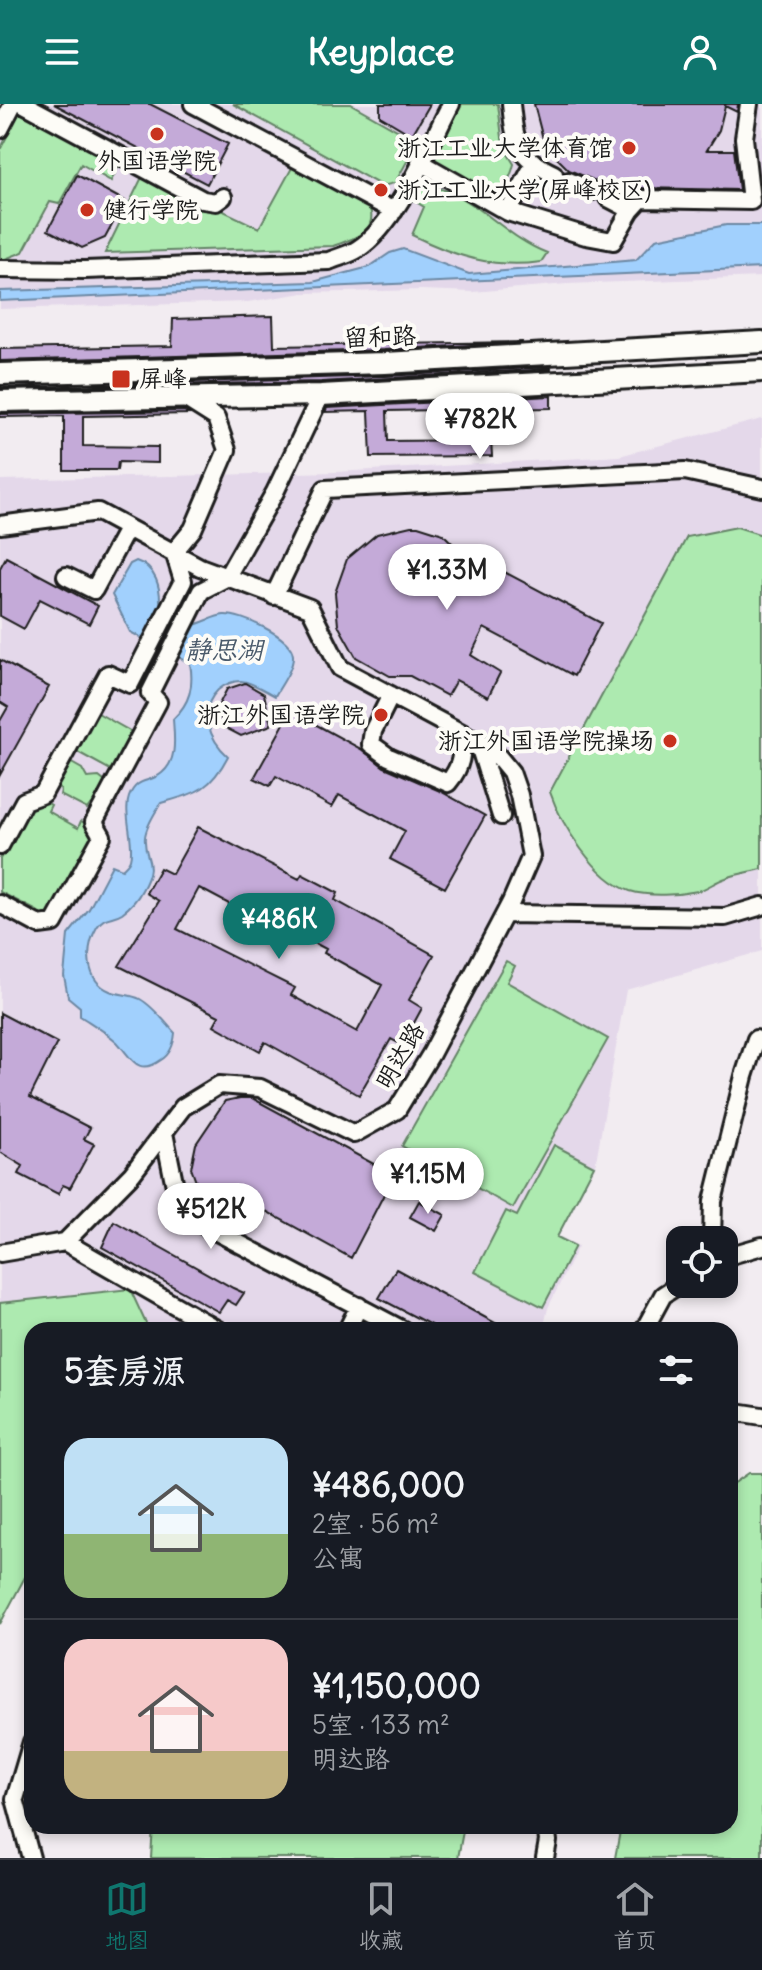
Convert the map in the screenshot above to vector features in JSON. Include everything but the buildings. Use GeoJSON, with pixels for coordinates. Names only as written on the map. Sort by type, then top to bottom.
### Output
{"type":"FeatureCollection","features":[{"type":"Feature","properties":{"kind":"main road","name":"留和路"},"geometry":{"type":"LineString","coordinates":[[0,374],[385,363],[762,342]]}},
{"type":"Feature","properties":{"kind":"main road"},"geometry":{"type":"LineString","coordinates":[[0,401],[321,395],[762,371]]}},
{"type":"Feature","properties":{"kind":"street"},"geometry":{"type":"LineString","coordinates":[[0,129],[13,104]]}},
{"type":"Feature","properties":{"kind":"street"},"geometry":{"type":"LineString","coordinates":[[24,104],[203,200],[216,202],[223,197]]}},
{"type":"Feature","properties":{"kind":"street"},"geometry":{"type":"LineString","coordinates":[[193,104],[250,141],[394,211]]}},
{"type":"Feature","properties":{"kind":"street"},"geometry":{"type":"LineString","coordinates":[[0,269],[100,269],[329,261],[356,251],[375,235],[394,211],[451,104]]}},
{"type":"Feature","properties":{"kind":"street"},"geometry":{"type":"LineString","coordinates":[[511,104],[521,153],[534,164],[631,210]]}},
{"type":"Feature","properties":{"kind":"street"},"geometry":{"type":"LineString","coordinates":[[420,162],[508,212],[613,241],[641,199],[756,201],[744,138],[749,104]]}},
{"type":"Feature","properties":{"kind":"street"},"geometry":{"type":"LineString","coordinates":[[508,212],[534,164]]}},
{"type":"Feature","properties":{"kind":"street"},"geometry":{"type":"LineString","coordinates":[[0,904],[39,925],[54,923],[102,836],[94,822],[158,702],[150,693],[201,591],[226,578],[275,492],[321,395]]}},
{"type":"Feature","properties":{"kind":"street"},"geometry":{"type":"LineString","coordinates":[[174,552],[193,529],[227,450],[216,418],[186,399]]}},
{"type":"Feature","properties":{"kind":"street"},"geometry":{"type":"LineString","coordinates":[[274,596],[325,489],[685,471],[762,488]]}},
{"type":"Feature","properties":{"kind":"street"},"geometry":{"type":"LineString","coordinates":[[0,525],[98,512],[226,578],[310,608],[340,668],[492,749],[511,772],[519,795],[531,856],[505,914],[725,917],[762,906]]}},
{"type":"Feature","properties":{"kind":"street"},"geometry":{"type":"LineString","coordinates":[[66,576],[94,590],[127,529]]}},
{"type":"Feature","properties":{"kind":"street"},"geometry":{"type":"LineString","coordinates":[[0,846],[24,801],[43,794],[108,674],[130,684],[183,581],[174,552]]}},
{"type":"Feature","properties":{"kind":"street"},"geometry":{"type":"LineString","coordinates":[[391,695],[373,731],[371,744],[389,757],[448,783],[458,771],[463,755],[460,733]]}},
{"type":"Feature","properties":{"kind":"street"},"geometry":{"type":"LineString","coordinates":[[478,742],[501,816]]}},
{"type":"Feature","properties":{"kind":"street","name":"明达路"},"geometry":{"type":"LineString","coordinates":[[65,1242],[132,1174],[183,1107],[219,1085],[260,1088],[354,1134],[397,1110],[431,1054],[505,914]]}},
{"type":"Feature","properties":{"kind":"street"},"geometry":{"type":"LineString","coordinates":[[712,1226],[713,1201],[756,1039]]}},
{"type":"Feature","properties":{"kind":"street"},"geometry":{"type":"LineString","coordinates":[[164,1133],[177,1196],[196,1221],[388,1322]]}},
{"type":"Feature","properties":{"kind":"street"},"geometry":{"type":"LineString","coordinates":[[0,1253],[65,1242],[204,1322]]}},
{"type":"Feature","properties":{"kind":"street"},"geometry":{"type":"LineString","coordinates":[[738,1253],[762,1246]]}},
{"type":"Feature","properties":{"kind":"street"},"geometry":{"type":"LineString","coordinates":[[648,1322],[666,1293]]}},
{"type":"Feature","properties":{"kind":"street"},"geometry":{"type":"LineString","coordinates":[[351,1322],[359,1306]]}},
{"type":"Feature","properties":{"kind":"street"},"geometry":{"type":"LineString","coordinates":[[738,1412],[762,1416]]}},
{"type":"Feature","properties":{"kind":"street"},"geometry":{"type":"LineString","coordinates":[[24,1769],[15,1799],[24,1832]]}},
{"type":"Feature","properties":{"kind":"street"},"geometry":{"type":"LineString","coordinates":[[24,1834],[31,1858]]}},
{"type":"Feature","properties":{"kind":"street"},"geometry":{"type":"LineString","coordinates":[[545,1858],[547,1834]]}},
{"type":"Feature","properties":{"kind":"shaded area","name":"浙江工业大学(屏峰校区)"},"geometry":{"type":"Polygon","coordinates":[[[0,104],[762,104],[762,277],[567,284],[473,292],[303,293],[248,302],[0,309],[0,104]]]}},
{"type":"Feature","properties":{"kind":"shaded area","name":"浙江外国语学院"},"geometry":{"type":"Polygon","coordinates":[[[762,419],[762,951],[626,990],[595,1167],[559,1236],[578,1246],[548,1308],[545,1322],[145,1322],[129,1289],[0,1303],[0,480],[336,472],[619,456],[762,419]]]}},
{"type":"Feature","properties":{"kind":"green space"},"geometry":{"type":"Polygon","coordinates":[[[233,104],[351,104],[418,142],[395,183],[382,186],[233,104]]]}},
{"type":"Feature","properties":{"kind":"green space"},"geometry":{"type":"Polygon","coordinates":[[[460,104],[498,104],[503,146],[514,164],[506,183],[494,191],[488,193],[431,161],[460,104]]]}},
{"type":"Feature","properties":{"kind":"green space"},"geometry":{"type":"Polygon","coordinates":[[[22,107],[121,161],[111,181],[81,164],[59,204],[50,202],[23,252],[0,261],[0,150],[22,107]]]}},
{"type":"Feature","properties":{"kind":"green space"},"geometry":{"type":"Polygon","coordinates":[[[294,164],[367,202],[371,220],[364,232],[333,246],[105,253],[144,173],[259,228],[294,164]]]}},
{"type":"Feature","properties":{"kind":"green space"},"geometry":{"type":"Polygon","coordinates":[[[425,186],[457,195],[531,246],[547,253],[541,262],[490,262],[459,255],[412,235],[424,207],[413,200],[425,186]]]}},
{"type":"Feature","properties":{"kind":"green space","name":"浙江外国语学院操场"},"geometry":{"type":"Polygon","coordinates":[[[737,527],[762,535],[762,869],[690,892],[655,895],[630,891],[617,885],[592,863],[562,819],[550,792],[687,537],[737,527]]]}},
{"type":"Feature","properties":{"kind":"green space"},"geometry":{"type":"Polygon","coordinates":[[[96,712],[135,734],[114,772],[74,750],[96,712]]]}},
{"type":"Feature","properties":{"kind":"green space"},"geometry":{"type":"Polygon","coordinates":[[[68,761],[82,769],[87,778],[99,777],[109,785],[95,808],[90,805],[87,809],[60,795],[61,790],[55,787],[68,761]]]}},
{"type":"Feature","properties":{"kind":"green space"},"geometry":{"type":"Polygon","coordinates":[[[42,800],[51,805],[48,811],[78,828],[81,821],[96,834],[51,918],[34,916],[37,911],[0,892],[0,859],[31,802],[42,800]]]}},
{"type":"Feature","properties":{"kind":"green space"},"geometry":{"type":"Polygon","coordinates":[[[506,961],[515,966],[507,982],[608,1039],[513,1208],[402,1146],[506,961]]]}},
{"type":"Feature","properties":{"kind":"green space"},"geometry":{"type":"Polygon","coordinates":[[[554,1145],[594,1166],[557,1237],[575,1246],[543,1307],[475,1272],[506,1211],[517,1216],[554,1145]]]}},
{"type":"Feature","properties":{"kind":"green space"},"geometry":{"type":"Polygon","coordinates":[[[130,1289],[145,1322],[24,1322],[24,1579],[0,1624],[0,1303],[130,1289]]]}},
{"type":"Feature","properties":{"kind":"green space"},"geometry":{"type":"Polygon","coordinates":[[[749,1473],[762,1473],[762,1858],[615,1858],[620,1834],[738,1834],[738,1481],[749,1473]]]}},
{"type":"Feature","properties":{"kind":"green space"},"geometry":{"type":"Polygon","coordinates":[[[152,1834],[462,1834],[458,1858],[151,1858],[152,1834]]]}},
{"type":"Feature","properties":{"kind":"water"},"geometry":{"type":"Polygon","coordinates":[[[726,225],[762,225],[762,268],[0,301],[0,291],[313,282],[369,267],[390,253],[403,249],[469,274],[636,260],[656,239],[726,225]]]}},
{"type":"Feature","properties":{"kind":"water","name":"静思湖"},"geometry":{"type":"Polygon","coordinates":[[[136,561],[153,573],[160,606],[193,625],[224,615],[253,622],[284,641],[293,655],[289,671],[275,696],[241,681],[223,686],[212,698],[208,706],[208,724],[216,742],[228,756],[215,777],[201,789],[161,803],[146,833],[150,866],[142,890],[122,913],[100,923],[93,935],[89,954],[96,980],[110,991],[145,1002],[175,1033],[167,1055],[146,1067],[136,1063],[113,1038],[80,1016],[80,1007],[68,997],[64,976],[68,935],[89,909],[112,865],[122,869],[129,860],[129,797],[136,786],[162,773],[171,762],[173,719],[187,700],[191,687],[190,663],[130,632],[112,595],[130,564],[136,561]]]}},
{"type":"Feature","properties":{"kind":"place","name":"外国语学院"},"geometry":{"type":"Point","coordinates":[157,134]}},
{"type":"Feature","properties":{"kind":"place","name":"浙江工业大学体育馆"},"geometry":{"type":"Point","coordinates":[629,148]}},
{"type":"Feature","properties":{"kind":"place","name":"浙江工业大学(屏峰校区)"},"geometry":{"type":"Point","coordinates":[381,190]}},
{"type":"Feature","properties":{"kind":"place","name":"健行学院"},"geometry":{"type":"Point","coordinates":[87,210]}},
{"type":"Feature","properties":{"kind":"place","name":"屏峰"},"geometry":{"type":"Point","coordinates":[121,379]}},
{"type":"Feature","properties":{"kind":"place","name":"浙江外国语学院"},"geometry":{"type":"Point","coordinates":[381,715]}},
{"type":"Feature","properties":{"kind":"place","name":"浙江外国语学院操场"},"geometry":{"type":"Point","coordinates":[670,741]}}]}
